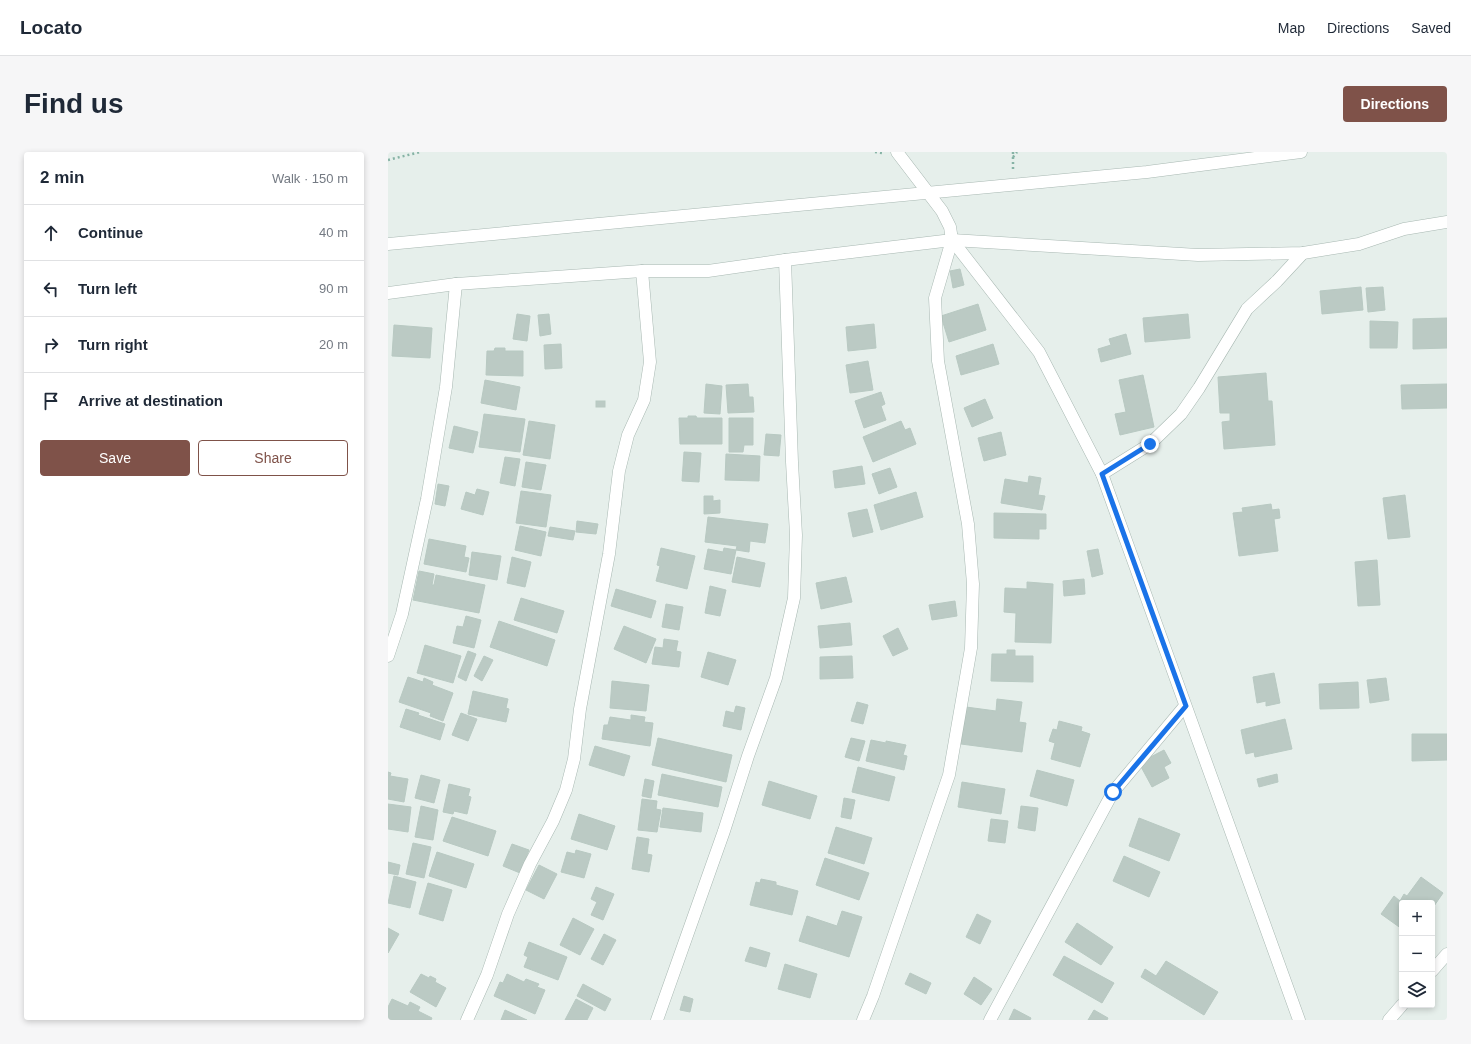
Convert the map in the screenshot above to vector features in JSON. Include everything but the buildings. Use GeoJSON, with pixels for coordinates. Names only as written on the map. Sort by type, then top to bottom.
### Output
{"type":"FeatureCollection","features":[{"type":"Feature","properties":{"kind":"street"},"geometry":{"type":"LineString","coordinates":[[863,1020],[876,988],[949,775],[971,648],[973,584],[968,524],[938,361],[935,298],[952,240],[950,227],[942,211],[897,152]]}},
{"type":"Feature","properties":{"kind":"street"},"geometry":{"type":"LineString","coordinates":[[388,244],[1147,172],[1301,152]]}},
{"type":"Feature","properties":{"kind":"street"},"geometry":{"type":"LineString","coordinates":[[388,293],[456,284],[642,271],[708,271],[785,260],[952,240],[1198,255],[1303,253],[1359,244],[1404,229],[1447,222]]}},
{"type":"Feature","properties":{"kind":"street"},"geometry":{"type":"LineString","coordinates":[[952,240],[1039,352],[1102,474],[1299,1020]]}},
{"type":"Feature","properties":{"kind":"street"},"geometry":{"type":"LineString","coordinates":[[1102,474],[1150,444],[1181,414],[1199,388],[1247,309],[1278,281],[1303,253]]}},
{"type":"Feature","properties":{"kind":"street"},"geometry":{"type":"LineString","coordinates":[[657,1020],[776,678],[794,598],[796,535],[785,260]]}},
{"type":"Feature","properties":{"kind":"street"},"geometry":{"type":"LineString","coordinates":[[467,1020],[487,975],[508,914],[530,864],[553,821],[566,790],[572,767],[580,709],[609,554],[619,471],[628,436],[644,400],[650,362],[642,271]]}},
{"type":"Feature","properties":{"kind":"street"},"geometry":{"type":"LineString","coordinates":[[388,656],[402,614],[427,499],[446,387],[456,284]]}},
{"type":"Feature","properties":{"kind":"street"},"geometry":{"type":"LineString","coordinates":[[990,1020],[1113,792],[1186,706]]}},
{"type":"Feature","properties":{"kind":"street"},"geometry":{"type":"LineString","coordinates":[[1435,968],[1447,954]]}},
{"type":"Feature","properties":{"kind":"street"},"geometry":{"type":"LineString","coordinates":[[1389,1020],[1399,1008]]}},
{"type":"Feature","properties":{"kind":"path"},"geometry":{"type":"LineString","coordinates":[[388,160],[420,152]]}},
{"type":"Feature","properties":{"kind":"path"},"geometry":{"type":"LineString","coordinates":[[1013,157],[1018,152]]}},
{"type":"Feature","properties":{"kind":"route"},"geometry":{"type":"LineString","coordinates":[[1113,792],[1186,706],[1102,474],[1150,444]]}}]}
